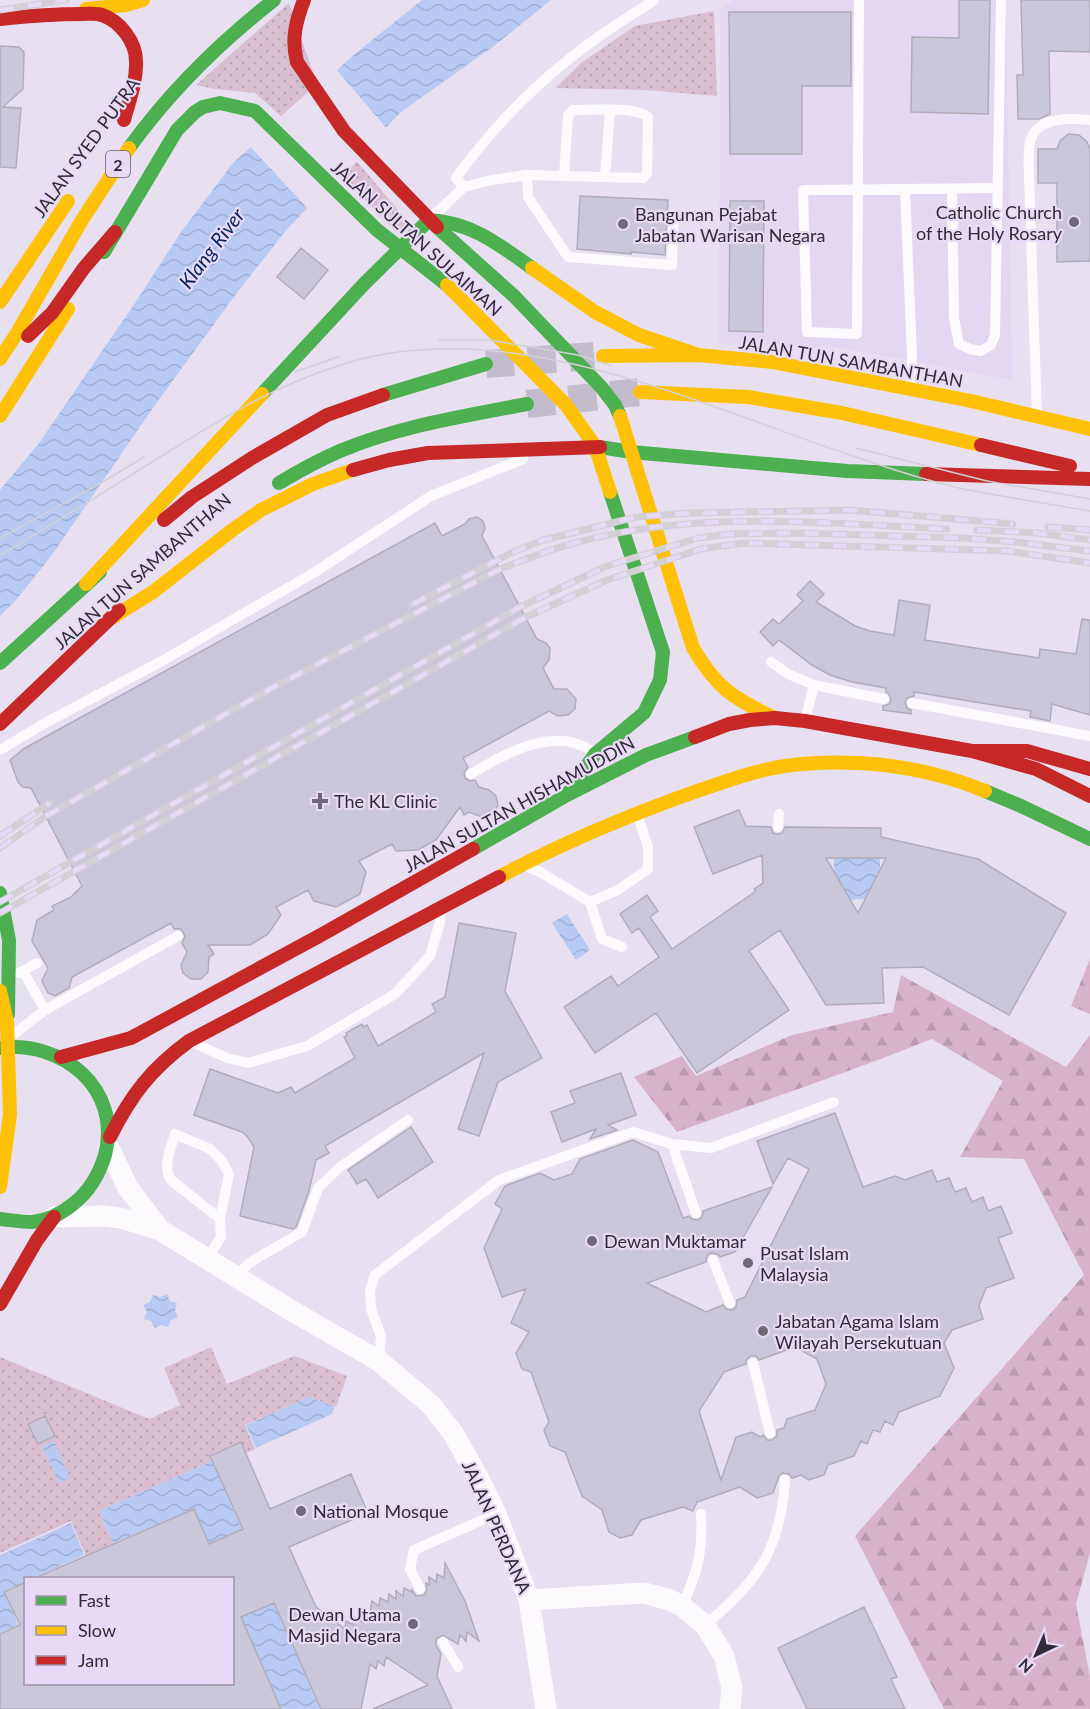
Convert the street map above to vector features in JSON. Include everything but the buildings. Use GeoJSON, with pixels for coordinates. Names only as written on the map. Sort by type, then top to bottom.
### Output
{"type":"FeatureCollection","features":[{"type":"Feature","properties":{"kind":"main road"},"geometry":{"type":"LineString","coordinates":[[0,20],[126,5],[143,0]]}},
{"type":"Feature","properties":{"kind":"main road","name":"JALAN SYED PUTRA"},"geometry":{"type":"LineString","coordinates":[[4,354],[64,248],[126,152],[155,113],[190,74],[230,35],[274,0]]}},
{"type":"Feature","properties":{"kind":"main road","name":"JALAN SULTAN SULAIMAN"},"geometry":{"type":"LineString","coordinates":[[304,0],[296,21],[294,35],[294,50],[299,67],[344,130],[429,220],[514,296],[602,388],[615,405],[624,425],[693,648],[705,669],[727,693],[736,700],[775,718]]}},
{"type":"Feature","properties":{"kind":"main road","name":"JALAN SYED PUTRA"},"geometry":{"type":"LineString","coordinates":[[54,12],[101,15],[125,32],[136,57],[136,71],[120,125],[146,94]]}},
{"type":"Feature","properties":{"kind":"main road","name":"JALAN SULTAN SULAIMAN"},"geometry":{"type":"LineString","coordinates":[[0,416],[116,232],[177,130],[190,115],[201,107],[214,103],[229,104],[255,111],[377,230],[447,285],[566,405],[595,446],[663,652],[660,681],[644,713],[595,754],[567,795]]}},
{"type":"Feature","properties":{"kind":"main road","name":"JALAN SYED PUTRA"},"geometry":{"type":"LineString","coordinates":[[0,302],[77,188]]}},
{"type":"Feature","properties":{"kind":"main road"},"geometry":{"type":"LineString","coordinates":[[86,584],[364,284],[429,220],[452,220],[470,227],[488,237],[595,312],[639,335],[698,355]]}},
{"type":"Feature","properties":{"kind":"main road"},"geometry":{"type":"LineString","coordinates":[[4,354],[37,330],[54,311],[84,268],[116,232]]}},
{"type":"Feature","properties":{"kind":"main road","name":"JALAN TUN SAMBANTHAN"},"geometry":{"type":"LineString","coordinates":[[603,356],[698,355],[772,362],[971,401],[1090,429]]}},
{"type":"Feature","properties":{"kind":"main road","name":"JALAN TUN SAMBANTHAN"},"geometry":{"type":"LineString","coordinates":[[0,663],[86,584],[192,497],[252,458],[327,415],[398,389],[486,364]]}},
{"type":"Feature","properties":{"kind":"main road"},"geometry":{"type":"LineString","coordinates":[[640,392],[748,397],[831,411],[1090,471]]}},
{"type":"Feature","properties":{"kind":"main road","name":"JALAN TUN SAMBANTHAN"},"geometry":{"type":"LineString","coordinates":[[0,724],[105,622],[214,528],[309,465],[333,453],[394,431],[527,404]]}},
{"type":"Feature","properties":{"kind":"main road"},"geometry":{"type":"LineString","coordinates":[[105,622],[156,589],[247,520],[276,502],[309,486],[353,470],[401,457],[428,453],[595,446],[631,452],[847,471],[1090,479]]}},
{"type":"Feature","properties":{"kind":"main road","name":"JALAN SULTAN HISHAMUDDIN"},"geometry":{"type":"LineString","coordinates":[[61,1057],[131,1038],[567,795],[646,755],[729,724],[775,718],[805,721],[972,751],[1036,769],[1090,796]]}},
{"type":"Feature","properties":{"kind":"main road"},"geometry":{"type":"LineString","coordinates":[[972,751],[1027,750],[1090,769]]}},
{"type":"Feature","properties":{"kind":"main road"},"geometry":{"type":"LineString","coordinates":[[109,1142],[136,1088],[164,1059],[189,1041],[521,865],[618,820],[725,781],[800,764],[857,763],[916,769],[972,786],[1021,806],[1090,839]]}},
{"type":"Feature","properties":{"kind":"main road"},"geometry":{"type":"LineString","coordinates":[[0,893],[9,940],[10,1115],[0,1187]]}},
{"type":"Feature","properties":{"kind":"main road"},"geometry":{"type":"LineString","coordinates":[[0,991],[8,1022]]}},
{"type":"Feature","properties":{"kind":"main road"},"geometry":{"type":"LineString","coordinates":[[0,1047],[28,1046],[45,1050],[61,1057],[83,1072],[94,1084],[101,1098],[108,1117],[109,1142],[104,1166],[96,1182],[73,1206],[54,1216],[23,1223],[0,1219]]}},
{"type":"Feature","properties":{"kind":"main road"},"geometry":{"type":"LineString","coordinates":[[0,1304],[37,1240],[54,1216]]}},
{"type":"Feature","properties":{"kind":"street","name":"JALAN PERDANA"},"geometry":{"type":"LineString","coordinates":[[109,1142],[128,1188],[160,1230]]}},
{"type":"Feature","properties":{"kind":"street","name":"JALAN PERDANA"},"geometry":{"type":"LineString","coordinates":[[54,1216],[122,1218],[160,1230],[379,1361],[422,1396],[444,1420],[481,1483],[496,1514],[530,1600],[644,1593],[682,1606],[705,1625],[724,1656],[732,1688],[730,1709]]}},
{"type":"Feature","properties":{"kind":"street"},"geometry":{"type":"LineString","coordinates":[[530,1600],[546,1709]]}},
{"type":"Feature","properties":{"kind":"lane"},"geometry":{"type":"LineString","coordinates":[[464,187],[456,178],[518,104],[578,52],[654,0]]}},
{"type":"Feature","properties":{"kind":"lane"},"geometry":{"type":"LineString","coordinates":[[859,0],[858,189],[857,334],[807,333],[803,190],[858,189],[952,189],[998,188]]}},
{"type":"Feature","properties":{"kind":"lane"},"geometry":{"type":"LineString","coordinates":[[952,189],[954,318],[959,344],[970,350],[981,351],[991,345],[995,335],[1001,0]]}},
{"type":"Feature","properties":{"kind":"lane"},"geometry":{"type":"LineString","coordinates":[[429,220],[464,187],[491,180],[527,175],[564,176],[643,178],[647,173],[648,117],[643,112],[573,110],[568,115],[564,176]]}},
{"type":"Feature","properties":{"kind":"lane"},"geometry":{"type":"LineString","coordinates":[[605,177],[610,110]]}},
{"type":"Feature","properties":{"kind":"lane"},"geometry":{"type":"LineString","coordinates":[[1037,416],[1029,177],[1030,139],[1034,132],[1054,119],[1090,120]]}},
{"type":"Feature","properties":{"kind":"lane"},"geometry":{"type":"LineString","coordinates":[[527,175],[528,197],[568,257],[672,265],[673,225]]}},
{"type":"Feature","properties":{"kind":"lane"},"geometry":{"type":"LineString","coordinates":[[905,189],[912,357],[911,390]]}},
{"type":"Feature","properties":{"kind":"lane"},"geometry":{"type":"LineString","coordinates":[[0,750],[47,722],[155,665],[315,572],[431,495],[548,448]]}},
{"type":"Feature","properties":{"kind":"lane"},"geometry":{"type":"LineString","coordinates":[[771,662],[788,674],[814,685],[884,699]]}},
{"type":"Feature","properties":{"kind":"lane"},"geometry":{"type":"LineString","coordinates":[[805,721],[814,685]]}},
{"type":"Feature","properties":{"kind":"lane"},"geometry":{"type":"LineString","coordinates":[[912,703],[1090,736]]}},
{"type":"Feature","properties":{"kind":"lane"},"geometry":{"type":"LineString","coordinates":[[471,774],[517,748],[546,742],[580,744],[595,754]]}},
{"type":"Feature","properties":{"kind":"lane"},"geometry":{"type":"LineString","coordinates":[[590,902],[618,890],[648,869],[648,847],[637,813]]}},
{"type":"Feature","properties":{"kind":"lane"},"geometry":{"type":"LineString","coordinates":[[778,827],[779,814]]}},
{"type":"Feature","properties":{"kind":"lane"},"geometry":{"type":"LineString","coordinates":[[521,865],[540,872],[590,902],[602,939],[622,947]]}},
{"type":"Feature","properties":{"kind":"lane"},"geometry":{"type":"LineString","coordinates":[[189,1041],[208,1051],[248,1063],[307,1046],[395,994],[430,956],[442,907]]}},
{"type":"Feature","properties":{"kind":"lane"},"geometry":{"type":"LineString","coordinates":[[0,1047],[45,1010],[178,936]]}},
{"type":"Feature","properties":{"kind":"lane"},"geometry":{"type":"LineString","coordinates":[[0,985],[37,963]]}},
{"type":"Feature","properties":{"kind":"lane"},"geometry":{"type":"LineString","coordinates":[[23,971],[45,1010]]}},
{"type":"Feature","properties":{"kind":"lane"},"geometry":{"type":"LineString","coordinates":[[379,1361],[381,1336],[371,1309],[370,1291],[375,1275],[499,1180],[633,1132],[672,1144],[711,1148],[834,1102]]}},
{"type":"Feature","properties":{"kind":"lane"},"geometry":{"type":"LineString","coordinates":[[236,1277],[249,1263],[302,1232],[318,1188],[340,1167],[408,1120]]}},
{"type":"Feature","properties":{"kind":"lane"},"geometry":{"type":"LineString","coordinates":[[207,1259],[220,1240],[220,1219],[229,1174],[222,1161],[210,1149],[175,1134],[166,1167],[167,1174],[171,1180],[220,1219]]}},
{"type":"Feature","properties":{"kind":"lane"},"geometry":{"type":"LineString","coordinates":[[672,1144],[696,1214]]}},
{"type":"Feature","properties":{"kind":"lane"},"geometry":{"type":"LineString","coordinates":[[713,1260],[730,1303]]}},
{"type":"Feature","properties":{"kind":"lane"},"geometry":{"type":"LineString","coordinates":[[753,1363],[770,1433]]}},
{"type":"Feature","properties":{"kind":"lane"},"geometry":{"type":"LineString","coordinates":[[705,1625],[752,1581],[761,1567],[777,1530],[783,1509],[785,1480]]}},
{"type":"Feature","properties":{"kind":"lane"},"geometry":{"type":"LineString","coordinates":[[420,1589],[410,1569],[414,1550],[496,1514]]}},
{"type":"Feature","properties":{"kind":"lane"},"geometry":{"type":"LineString","coordinates":[[682,1606],[693,1584],[699,1562],[702,1538],[700,1514]]}},
{"type":"Feature","properties":{"kind":"lane"},"geometry":{"type":"LineString","coordinates":[[443,1642],[458,1667]]}},
{"type":"Feature","properties":{"kind":"shaded area"},"geometry":{"type":"Polygon","coordinates":[[[734,0],[1006,0],[1012,380],[842,348],[719,344],[720,9],[734,0]]]}},
{"type":"Feature","properties":{"kind":"shaded area"},"geometry":{"type":"Polygon","coordinates":[[[289,3],[335,136],[406,219],[409,224],[397,233],[298,131],[255,93],[196,85],[289,3]]]}},
{"type":"Feature","properties":{"kind":"shaded area"},"geometry":{"type":"Polygon","coordinates":[[[714,11],[717,96],[644,90],[556,88],[581,63],[635,26],[714,11]]]}},
{"type":"Feature","properties":{"kind":"shaded area"},"geometry":{"type":"Polygon","coordinates":[[[211,1347],[227,1384],[294,1356],[347,1376],[336,1407],[309,1397],[245,1425],[255,1449],[246,1453],[240,1442],[210,1455],[212,1461],[99,1511],[113,1544],[86,1556],[71,1521],[0,1553],[0,1357],[149,1419],[180,1405],[164,1368],[211,1347]]]}},
{"type":"Feature","properties":{"kind":"green space"},"geometry":{"type":"Polygon","coordinates":[[[1090,959],[1090,1014],[1071,1006],[1090,959]]]}},
{"type":"Feature","properties":{"kind":"green space"},"geometry":{"type":"Polygon","coordinates":[[[901,975],[1066,1067],[1090,1035],[1090,1553],[1076,1604],[1090,1677],[1090,1709],[944,1709],[855,1536],[1084,1275],[1024,1159],[960,1157],[1003,1081],[932,1039],[677,1132],[634,1077],[682,1056],[696,1076],[792,1035],[893,1012],[901,975]]]}},
{"type":"Feature","properties":{"kind":"water","name":"Klang River"},"geometry":{"type":"Polygon","coordinates":[[[422,0],[551,0],[494,46],[401,112],[288,228],[233,298],[155,405],[52,555],[0,616],[0,490],[39,443],[181,232],[233,163],[356,53],[422,0]]]}},
{"type":"Feature","properties":{"kind":"water"},"geometry":{"type":"Polygon","coordinates":[[[834,858],[880,858],[880,868],[865,899],[850,900],[834,872],[834,858]]]}},
{"type":"Feature","properties":{"kind":"water"},"geometry":{"type":"Polygon","coordinates":[[[567,914],[590,950],[576,960],[552,923],[567,914]]]}},
{"type":"Feature","properties":{"kind":"water"},"geometry":{"type":"Polygon","coordinates":[[[167,1294],[170,1301],[177,1303],[175,1311],[178,1317],[171,1320],[168,1327],[161,1325],[155,1328],[151,1321],[144,1319],[147,1312],[143,1305],[150,1302],[153,1295],[160,1297],[167,1294]]]}},
{"type":"Feature","properties":{"kind":"water"},"geometry":{"type":"Polygon","coordinates":[[[309,1397],[335,1407],[332,1414],[256,1448],[246,1425],[309,1397]]]}},
{"type":"Feature","properties":{"kind":"water"},"geometry":{"type":"Polygon","coordinates":[[[54,1441],[70,1478],[59,1483],[42,1446],[54,1441]]]}},
{"type":"Feature","properties":{"kind":"water"},"geometry":{"type":"Polygon","coordinates":[[[212,1461],[242,1529],[209,1543],[193,1509],[113,1543],[99,1511],[212,1461]]]}},
{"type":"Feature","properties":{"kind":"water"},"geometry":{"type":"Polygon","coordinates":[[[71,1523],[84,1555],[35,1577],[24,1577],[24,1582],[4,1591],[18,1625],[0,1633],[0,1555],[71,1523]]]}},
{"type":"Feature","properties":{"kind":"water"},"geometry":{"type":"Polygon","coordinates":[[[274,1603],[320,1709],[281,1709],[241,1617],[274,1603]]]}},
{"type":"Feature","properties":{"kind":"pier"},"geometry":{"type":"Polygon","coordinates":[[[335,68],[388,130],[309,210],[249,145],[335,68]]]}},
{"type":"Feature","properties":{"kind":"tunnel"},"geometry":{"type":"LineString","coordinates":[[486,364],[594,356]]}},
{"type":"Feature","properties":{"kind":"tunnel"},"geometry":{"type":"LineString","coordinates":[[527,404],[640,392]]}},
{"type":"Feature","properties":{"kind":"tram line"},"geometry":{"type":"LineString","coordinates":[[438,340],[489,340],[578,355],[612,366]]}},
{"type":"Feature","properties":{"kind":"tram line"},"geometry":{"type":"LineString","coordinates":[[0,555],[209,427],[275,391],[347,363],[410,351],[475,349],[540,357],[606,372],[671,392],[923,479],[963,489],[1090,511]]}},
{"type":"Feature","properties":{"kind":"tram line"},"geometry":{"type":"LineString","coordinates":[[295,372],[340,356]]}},
{"type":"Feature","properties":{"kind":"tram line"},"geometry":{"type":"LineString","coordinates":[[856,448],[987,481],[1090,499]]}},
{"type":"Feature","properties":{"kind":"tram line"},"geometry":{"type":"LineString","coordinates":[[0,538],[144,457]]}},
{"type":"Feature","properties":{"kind":"railway"},"geometry":{"type":"LineString","coordinates":[[0,10],[66,0]]}},
{"type":"Feature","properties":{"kind":"railway"},"geometry":{"type":"LineString","coordinates":[[413,604],[509,554],[540,541],[636,517],[691,513],[850,510],[1013,524]]}},
{"type":"Feature","properties":{"kind":"railway"},"geometry":{"type":"LineString","coordinates":[[0,848],[46,816],[268,690],[500,569],[548,551],[623,532],[715,522],[808,522],[947,529]]}},
{"type":"Feature","properties":{"kind":"railway"},"geometry":{"type":"LineString","coordinates":[[1048,527],[1090,530]]}},
{"type":"Feature","properties":{"kind":"railway"},"geometry":{"type":"LineString","coordinates":[[977,530],[1037,533],[1090,540]]}},
{"type":"Feature","properties":{"kind":"railway"},"geometry":{"type":"LineString","coordinates":[[0,902],[520,607],[607,566],[698,538],[729,534],[799,533],[963,538],[1090,551]]}},
{"type":"Feature","properties":{"kind":"railway"},"geometry":{"type":"LineString","coordinates":[[0,913],[526,617],[607,580],[701,549],[744,543],[1008,551],[1090,563]]}},
{"type":"Feature","properties":{"kind":"railway"},"geometry":{"type":"LineString","coordinates":[[0,836],[50,803]]}},
{"type":"Feature","properties":{"kind":"traffic: fast"},"geometry":{"type":"LineString","coordinates":[[129,148],[162,106],[197,68],[274,0]]}},
{"type":"Feature","properties":{"kind":"traffic: fast"},"geometry":{"type":"LineString","coordinates":[[104,252],[177,130],[195,112],[203,107],[220,103],[255,111],[377,230],[447,285]]}},
{"type":"Feature","properties":{"kind":"traffic: fast"},"geometry":{"type":"LineString","coordinates":[[262,394],[364,284],[429,220],[459,225],[472,230],[496,243],[532,268]]}},
{"type":"Feature","properties":{"kind":"traffic: fast"},"geometry":{"type":"LineString","coordinates":[[437,227],[514,296],[602,388],[620,416]]}},
{"type":"Feature","properties":{"kind":"traffic: fast"},"geometry":{"type":"LineString","coordinates":[[383,395],[486,364]]}},
{"type":"Feature","properties":{"kind":"traffic: fast"},"geometry":{"type":"LineString","coordinates":[[279,483],[332,454],[363,442],[432,423],[527,404]]}},
{"type":"Feature","properties":{"kind":"traffic: fast"},"geometry":{"type":"LineString","coordinates":[[600,447],[631,452],[847,471],[926,474]]}},
{"type":"Feature","properties":{"kind":"traffic: fast"},"geometry":{"type":"LineString","coordinates":[[567,795],[595,754],[644,713],[660,680],[663,652],[610,492]]}},
{"type":"Feature","properties":{"kind":"traffic: fast"},"geometry":{"type":"LineString","coordinates":[[0,663],[100,572]]}},
{"type":"Feature","properties":{"kind":"traffic: fast"},"geometry":{"type":"LineString","coordinates":[[473,849],[567,795],[646,755],[695,737]]}},
{"type":"Feature","properties":{"kind":"traffic: fast"},"geometry":{"type":"LineString","coordinates":[[985,791],[1090,839]]}},
{"type":"Feature","properties":{"kind":"traffic: fast"},"geometry":{"type":"LineString","coordinates":[[0,893],[9,940],[8,1014]]}},
{"type":"Feature","properties":{"kind":"traffic: fast"},"geometry":{"type":"LineString","coordinates":[[0,1048],[23,1048],[45,1052],[65,1061],[82,1074],[96,1090],[105,1109],[108,1131],[105,1155],[97,1176],[84,1194],[73,1204],[43,1220],[24,1222],[0,1219]]}},
{"type":"Feature","properties":{"kind":"traffic: slow"},"geometry":{"type":"LineString","coordinates":[[86,9],[126,5],[143,0]]}},
{"type":"Feature","properties":{"kind":"traffic: slow"},"geometry":{"type":"LineString","coordinates":[[0,359],[82,220],[129,148]]}},
{"type":"Feature","properties":{"kind":"traffic: slow"},"geometry":{"type":"LineString","coordinates":[[0,302],[68,201]]}},
{"type":"Feature","properties":{"kind":"traffic: slow"},"geometry":{"type":"LineString","coordinates":[[532,268],[595,312],[639,335],[698,355]]}},
{"type":"Feature","properties":{"kind":"traffic: slow"},"geometry":{"type":"LineString","coordinates":[[447,285],[566,405],[595,446],[610,492]]}},
{"type":"Feature","properties":{"kind":"traffic: slow"},"geometry":{"type":"LineString","coordinates":[[0,416],[68,309]]}},
{"type":"Feature","properties":{"kind":"traffic: slow"},"geometry":{"type":"LineString","coordinates":[[603,356],[698,355],[772,362],[971,401],[1090,429]]}},
{"type":"Feature","properties":{"kind":"traffic: slow"},"geometry":{"type":"LineString","coordinates":[[640,392],[748,397],[842,413],[981,445]]}},
{"type":"Feature","properties":{"kind":"traffic: slow"},"geometry":{"type":"LineString","coordinates":[[86,584],[262,394]]}},
{"type":"Feature","properties":{"kind":"traffic: slow"},"geometry":{"type":"LineString","coordinates":[[620,416],[693,648],[709,673],[726,690],[746,704],[773,717]]}},
{"type":"Feature","properties":{"kind":"traffic: slow"},"geometry":{"type":"LineString","coordinates":[[105,622],[153,592],[261,510],[313,484],[353,470]]}},
{"type":"Feature","properties":{"kind":"traffic: slow"},"geometry":{"type":"LineString","coordinates":[[499,877],[613,823],[712,786],[771,768],[826,763],[872,764],[941,776],[985,791]]}},
{"type":"Feature","properties":{"kind":"traffic: slow"},"geometry":{"type":"LineString","coordinates":[[0,991],[7,1022],[10,1115],[0,1187]]}},
{"type":"Feature","properties":{"kind":"traffic: jam"},"geometry":{"type":"LineString","coordinates":[[304,0],[295,30],[294,46],[297,62],[344,131],[437,227]]}},
{"type":"Feature","properties":{"kind":"traffic: jam"},"geometry":{"type":"LineString","coordinates":[[0,19],[95,14],[115,22],[130,40],[136,61],[134,83],[124,120]]}},
{"type":"Feature","properties":{"kind":"traffic: jam"},"geometry":{"type":"LineString","coordinates":[[28,336],[52,313],[84,268],[115,232]]}},
{"type":"Feature","properties":{"kind":"traffic: jam"},"geometry":{"type":"LineString","coordinates":[[164,520],[192,497],[252,458],[327,415],[383,395]]}},
{"type":"Feature","properties":{"kind":"traffic: jam"},"geometry":{"type":"LineString","coordinates":[[981,445],[1070,466]]}},
{"type":"Feature","properties":{"kind":"traffic: jam"},"geometry":{"type":"LineString","coordinates":[[353,470],[428,453],[600,447]]}},
{"type":"Feature","properties":{"kind":"traffic: jam"},"geometry":{"type":"LineString","coordinates":[[926,474],[1090,479]]}},
{"type":"Feature","properties":{"kind":"traffic: jam"},"geometry":{"type":"LineString","coordinates":[[0,724],[119,610]]}},
{"type":"Feature","properties":{"kind":"traffic: jam"},"geometry":{"type":"LineString","coordinates":[[695,737],[729,724],[750,720],[775,718],[805,721],[972,751],[1036,769],[1090,796]]}},
{"type":"Feature","properties":{"kind":"traffic: jam"},"geometry":{"type":"LineString","coordinates":[[972,751],[1027,751],[1090,769]]}},
{"type":"Feature","properties":{"kind":"traffic: jam"},"geometry":{"type":"LineString","coordinates":[[61,1057],[131,1038],[473,849]]}},
{"type":"Feature","properties":{"kind":"traffic: jam"},"geometry":{"type":"LineString","coordinates":[[110,1137],[143,1084],[189,1041],[499,877]]}},
{"type":"Feature","properties":{"kind":"traffic: jam"},"geometry":{"type":"LineString","coordinates":[[0,1304],[37,1240],[54,1217]]}},
{"type":"Feature","properties":{"kind":"place","name":"Catholic Church of the Holy Rosary"},"geometry":{"type":"Point","coordinates":[1074,222]}},
{"type":"Feature","properties":{"kind":"place","name":"Bangunan Pejabat Jabatan Warisan Negara"},"geometry":{"type":"Point","coordinates":[623,224]}},
{"type":"Feature","properties":{"kind":"place","name":"The KL Clinic"},"geometry":{"type":"Point","coordinates":[320,801]}},
{"type":"Feature","properties":{"kind":"place","name":"Dewan Muktamar"},"geometry":{"type":"Point","coordinates":[592,1241]}},
{"type":"Feature","properties":{"kind":"place","name":"Pusat Islam Malaysia"},"geometry":{"type":"Point","coordinates":[748,1263]}},
{"type":"Feature","properties":{"kind":"place","name":"Jabatan Agama Islam Wilayah Persekutuan"},"geometry":{"type":"Point","coordinates":[763,1331]}},
{"type":"Feature","properties":{"kind":"place","name":"National Mosque"},"geometry":{"type":"Point","coordinates":[301,1511]}},
{"type":"Feature","properties":{"kind":"place","name":"Dewan Utama Masjid Negara"},"geometry":{"type":"Point","coordinates":[413,1624]}}]}
